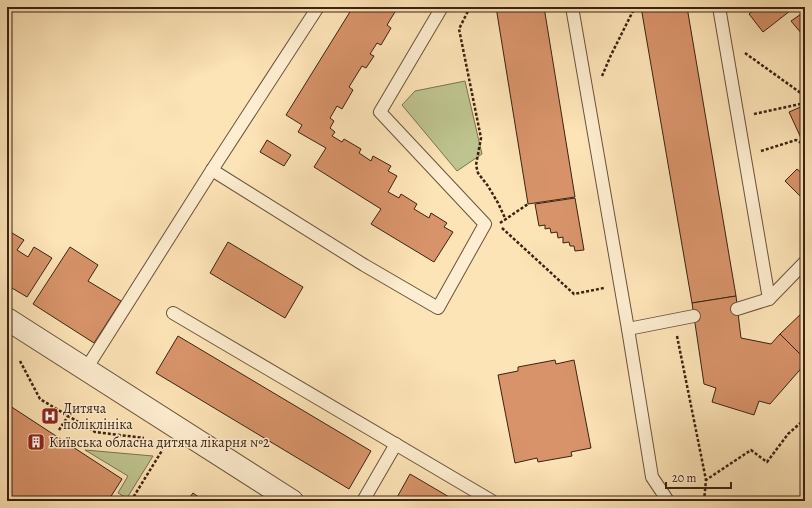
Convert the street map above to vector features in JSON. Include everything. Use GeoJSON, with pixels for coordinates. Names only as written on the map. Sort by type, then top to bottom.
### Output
{"type":"FeatureCollection","features":[{"type":"Feature","properties":{"kind":"street"},"geometry":{"type":"LineString","coordinates":[[7,319],[292,501]]}},
{"type":"Feature","properties":{"kind":"lane"},"geometry":{"type":"LineString","coordinates":[[86,369],[212,170],[318,7]]}},
{"type":"Feature","properties":{"kind":"lane"},"geometry":{"type":"LineString","coordinates":[[212,170],[364,265],[438,308],[485,224],[380,112],[442,7]]}},
{"type":"Feature","properties":{"kind":"lane"},"geometry":{"type":"LineString","coordinates":[[572,7],[652,477],[668,501]]}},
{"type":"Feature","properties":{"kind":"lane"},"geometry":{"type":"LineString","coordinates":[[719,7],[769,299]]}},
{"type":"Feature","properties":{"kind":"lane"},"geometry":{"type":"LineString","coordinates":[[738,309],[769,299],[805,262]]}},
{"type":"Feature","properties":{"kind":"lane"},"geometry":{"type":"LineString","coordinates":[[173,313],[492,501]]}},
{"type":"Feature","properties":{"kind":"lane"},"geometry":{"type":"LineString","coordinates":[[628,329],[694,316]]}},
{"type":"Feature","properties":{"kind":"lane"},"geometry":{"type":"LineString","coordinates":[[363,501],[396,444]]}},
{"type":"Feature","properties":{"kind":"path"},"geometry":{"type":"LineString","coordinates":[[470,7],[459,29],[481,138],[476,165],[478,173],[488,186],[506,220]]}},
{"type":"Feature","properties":{"kind":"path"},"geometry":{"type":"LineString","coordinates":[[589,108],[611,54],[635,7]]}},
{"type":"Feature","properties":{"kind":"path"},"geometry":{"type":"LineString","coordinates":[[725,39],[805,96]]}},
{"type":"Feature","properties":{"kind":"path"},"geometry":{"type":"LineString","coordinates":[[738,117],[805,103]]}},
{"type":"Feature","properties":{"kind":"path"},"geometry":{"type":"LineString","coordinates":[[745,156],[796,140],[805,145],[804,175]]}},
{"type":"Feature","properties":{"kind":"path"},"geometry":{"type":"LineString","coordinates":[[528,204],[498,225],[574,294],[620,284]]}},
{"type":"Feature","properties":{"kind":"path"},"geometry":{"type":"LineString","coordinates":[[673,320],[706,480],[704,501]]}},
{"type":"Feature","properties":{"kind":"path"},"geometry":{"type":"LineString","coordinates":[[20,361],[40,399],[95,432],[144,438]]}},
{"type":"Feature","properties":{"kind":"path"},"geometry":{"type":"LineString","coordinates":[[59,430],[68,416]]}},
{"type":"Feature","properties":{"kind":"path"},"geometry":{"type":"LineString","coordinates":[[706,480],[751,450],[767,462],[788,434],[805,419]]}},
{"type":"Feature","properties":{"kind":"path"},"geometry":{"type":"LineString","coordinates":[[131,501],[163,449]]}},
{"type":"Feature","properties":{"kind":"green space"},"geometry":{"type":"Polygon","coordinates":[[[465,81],[482,154],[457,171],[402,105],[415,91],[465,81]]]}},
{"type":"Feature","properties":{"kind":"green space"},"geometry":{"type":"Polygon","coordinates":[[[85,450],[153,456],[127,498],[118,493],[128,476],[85,450]]]}},
{"type":"Feature","properties":{"kind":"building"},"geometry":{"type":"Polygon","coordinates":[[[353,7],[398,7],[387,25],[391,28],[381,45],[377,43],[370,54],[374,56],[366,68],[362,66],[349,87],[353,90],[342,109],[337,106],[330,118],[334,121],[330,128],[335,132],[332,136],[342,142],[344,139],[361,149],[359,153],[371,161],[373,156],[391,166],[388,171],[397,176],[388,192],[399,198],[401,194],[417,204],[414,209],[429,218],[431,213],[447,223],[444,227],[453,232],[434,262],[371,224],[381,209],[314,167],[326,148],[298,132],[302,125],[286,115],[353,7]]]}},
{"type":"Feature","properties":{"kind":"building"},"geometry":{"type":"Polygon","coordinates":[[[496,7],[544,7],[575,197],[528,204],[496,7]]]}},
{"type":"Feature","properties":{"kind":"building"},"geometry":{"type":"Polygon","coordinates":[[[641,7],[687,7],[736,296],[692,303],[641,7]]]}},
{"type":"Feature","properties":{"kind":"building"},"geometry":{"type":"Polygon","coordinates":[[[755,7],[795,7],[763,32],[749,14],[756,8],[755,7]]]}},
{"type":"Feature","properties":{"kind":"building"},"geometry":{"type":"Polygon","coordinates":[[[800,7],[805,7],[805,32],[802,34],[791,21],[804,12],[800,7]]]}},
{"type":"Feature","properties":{"kind":"building"},"geometry":{"type":"Polygon","coordinates":[[[805,105],[805,137],[801,138],[789,112],[805,105]]]}},
{"type":"Feature","properties":{"kind":"building"},"geometry":{"type":"Polygon","coordinates":[[[267,140],[291,155],[284,166],[260,152],[267,140]]]}},
{"type":"Feature","properties":{"kind":"building"},"geometry":{"type":"Polygon","coordinates":[[[797,169],[805,176],[805,201],[785,181],[797,169]]]}},
{"type":"Feature","properties":{"kind":"building"},"geometry":{"type":"Polygon","coordinates":[[[575,198],[584,250],[575,251],[574,246],[570,246],[569,242],[563,243],[563,237],[558,238],[557,232],[551,233],[550,228],[545,229],[545,225],[539,226],[535,204],[575,198]]]}},
{"type":"Feature","properties":{"kind":"building"},"geometry":{"type":"Polygon","coordinates":[[[7,230],[24,240],[17,250],[28,257],[34,247],[52,258],[27,297],[7,285],[7,230]]]}},
{"type":"Feature","properties":{"kind":"building"},"geometry":{"type":"Polygon","coordinates":[[[228,242],[303,287],[285,318],[210,273],[228,242]]]}},
{"type":"Feature","properties":{"kind":"building"},"geometry":{"type":"Polygon","coordinates":[[[70,247],[98,265],[88,281],[121,301],[94,343],[33,304],[70,247]]]}},
{"type":"Feature","properties":{"kind":"building"},"geometry":{"type":"Polygon","coordinates":[[[736,296],[741,338],[771,344],[780,334],[805,359],[805,364],[770,404],[759,401],[754,415],[712,402],[716,388],[704,384],[692,303],[736,296]]]}},
{"type":"Feature","properties":{"kind":"building"},"geometry":{"type":"Polygon","coordinates":[[[805,310],[805,359],[780,334],[805,310]]]}},
{"type":"Feature","properties":{"kind":"building"},"geometry":{"type":"Polygon","coordinates":[[[178,336],[371,451],[349,489],[156,373],[178,336]]]}},
{"type":"Feature","properties":{"kind":"building"},"geometry":{"type":"Polygon","coordinates":[[[555,360],[556,364],[574,360],[591,448],[571,452],[572,456],[538,462],[537,458],[515,463],[498,375],[518,371],[518,367],[555,360]]]}},
{"type":"Feature","properties":{"kind":"building","name":"Київська обласна дитяча лікарня №2"},"geometry":{"type":"Polygon","coordinates":[[[7,404],[122,479],[108,501],[7,501],[7,404]]]}},
{"type":"Feature","properties":{"kind":"building"},"geometry":{"type":"Polygon","coordinates":[[[410,474],[456,501],[395,501],[410,474]]]}},
{"type":"Feature","properties":{"kind":"building"},"geometry":{"type":"Polygon","coordinates":[[[193,493],[204,501],[187,501],[193,493]]]}},
{"type":"Feature","properties":{"kind":"place","name":"Дитяча поліклініка"},"geometry":{"type":"Point","coordinates":[50,416]}},
{"type":"Feature","properties":{"kind":"place","name":"Київська обласна дитяча лікарня №2"},"geometry":{"type":"Point","coordinates":[36,442]}}]}
